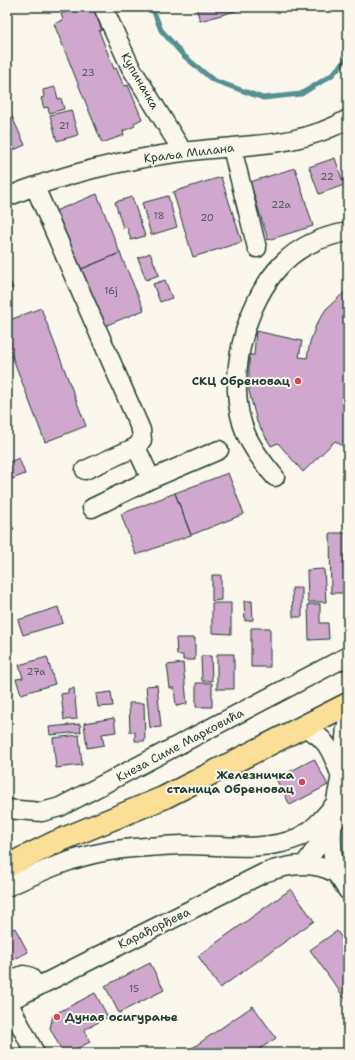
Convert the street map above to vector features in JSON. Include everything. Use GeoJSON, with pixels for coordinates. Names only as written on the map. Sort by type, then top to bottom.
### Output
{"type":"FeatureCollection","features":[{"type":"Feature","properties":{"kind":"main road"},"geometry":{"type":"LineString","coordinates":[[7,866],[56,842],[120,817],[163,798],[348,704]]}},
{"type":"Feature","properties":{"kind":"street","name":"Купиначка"},"geometry":{"type":"LineString","coordinates":[[102,7],[130,66],[183,152]]}},
{"type":"Feature","properties":{"kind":"street","name":"Краља Милана"},"geometry":{"type":"LineString","coordinates":[[7,197],[96,169],[183,152],[232,148],[302,138],[326,131],[348,119]]}},
{"type":"Feature","properties":{"kind":"street"},"geometry":{"type":"LineString","coordinates":[[232,148],[257,248]]}},
{"type":"Feature","properties":{"kind":"street"},"geometry":{"type":"LineString","coordinates":[[35,187],[141,430],[142,440],[136,447],[85,470]]}},
{"type":"Feature","properties":{"kind":"street"},"geometry":{"type":"LineString","coordinates":[[275,477],[254,450],[241,419],[236,388],[240,346],[258,300],[268,282],[283,263],[302,249],[318,240],[348,232]]}},
{"type":"Feature","properties":{"kind":"street"},"geometry":{"type":"LineString","coordinates":[[136,447],[151,479]]}},
{"type":"Feature","properties":{"kind":"street"},"geometry":{"type":"LineString","coordinates":[[92,508],[151,479],[219,450]]}},
{"type":"Feature","properties":{"kind":"street","name":"Кнеза Симе Марковића"},"geometry":{"type":"LineString","coordinates":[[7,809],[42,812],[60,808],[348,656]]}},
{"type":"Feature","properties":{"kind":"street"},"geometry":{"type":"LineString","coordinates":[[340,774],[346,755],[348,720]]}},
{"type":"Feature","properties":{"kind":"street"},"geometry":{"type":"LineString","coordinates":[[303,728],[314,732],[323,738],[332,754],[340,774],[342,807],[317,848],[304,865]]}},
{"type":"Feature","properties":{"kind":"street"},"geometry":{"type":"LineString","coordinates":[[7,887],[43,870],[103,852],[184,845],[258,846],[287,841],[295,839],[342,807]]}},
{"type":"Feature","properties":{"kind":"street"},"geometry":{"type":"LineString","coordinates":[[331,826],[331,849],[336,874],[348,891]]}},
{"type":"Feature","properties":{"kind":"street","name":"Карађорђева"},"geometry":{"type":"LineString","coordinates":[[8,1002],[264,874],[286,866],[304,865],[317,867],[336,874]]}},
{"type":"Feature","properties":{"kind":"street"},"geometry":{"type":"LineString","coordinates":[[7,982],[24,975],[29,976],[38,986]]}},
{"type":"Feature","properties":{"kind":"street"},"geometry":{"type":"LineString","coordinates":[[8,1002],[35,1053]]}},
{"type":"Feature","properties":{"kind":"building"},"geometry":{"type":"Polygon","coordinates":[[[82,7],[84,11],[93,8],[102,30],[99,31],[114,69],[116,68],[124,86],[128,85],[142,119],[134,123],[135,126],[123,131],[124,135],[102,143],[54,24],[63,20],[61,14],[82,7]]]}},
{"type":"Feature","properties":{"kind":"building"},"geometry":{"type":"Polygon","coordinates":[[[196,7],[238,7],[239,10],[200,21],[196,7]]]}},
{"type":"Feature","properties":{"kind":"building"},"geometry":{"type":"Polygon","coordinates":[[[55,87],[58,99],[61,98],[64,109],[49,113],[48,107],[44,108],[41,98],[44,97],[43,90],[55,87]]]}},
{"type":"Feature","properties":{"kind":"building"},"geometry":{"type":"Polygon","coordinates":[[[7,106],[25,145],[7,153],[7,106]]]}},
{"type":"Feature","properties":{"kind":"building"},"geometry":{"type":"Polygon","coordinates":[[[71,110],[78,135],[57,141],[50,115],[71,110]]]}},
{"type":"Feature","properties":{"kind":"building"},"geometry":{"type":"Polygon","coordinates":[[[335,158],[344,185],[319,194],[309,167],[335,158]]]}},
{"type":"Feature","properties":{"kind":"building"},"geometry":{"type":"Polygon","coordinates":[[[295,168],[313,226],[268,240],[250,182],[295,168]]]}},
{"type":"Feature","properties":{"kind":"building"},"geometry":{"type":"Polygon","coordinates":[[[221,177],[242,242],[193,257],[173,192],[221,177]]]}},
{"type":"Feature","properties":{"kind":"building"},"geometry":{"type":"Polygon","coordinates":[[[97,194],[120,253],[79,270],[55,211],[97,194]]]}},
{"type":"Feature","properties":{"kind":"building"},"geometry":{"type":"Polygon","coordinates":[[[168,196],[177,227],[151,235],[142,203],[168,196]]]}},
{"type":"Feature","properties":{"kind":"building"},"geometry":{"type":"Polygon","coordinates":[[[132,197],[145,236],[131,240],[127,227],[123,228],[115,202],[132,197]]]}},
{"type":"Feature","properties":{"kind":"building"},"geometry":{"type":"Polygon","coordinates":[[[120,253],[144,310],[102,327],[79,270],[120,253]]]}},
{"type":"Feature","properties":{"kind":"building"},"geometry":{"type":"Polygon","coordinates":[[[150,253],[159,275],[146,280],[138,258],[150,253]]]}},
{"type":"Feature","properties":{"kind":"building"},"geometry":{"type":"Polygon","coordinates":[[[7,275],[13,288],[7,291],[7,275]]]}},
{"type":"Feature","properties":{"kind":"building"},"geometry":{"type":"Polygon","coordinates":[[[165,280],[172,298],[160,302],[153,284],[165,280]]]}},
{"type":"Feature","properties":{"kind":"building","name":"СКЦ Обреновац"},"geometry":{"type":"Polygon","coordinates":[[[348,289],[348,450],[335,441],[303,472],[278,443],[271,446],[257,422],[249,391],[249,355],[254,355],[256,331],[302,341],[299,357],[307,358],[310,342],[316,325],[326,309],[348,289]]]}},
{"type":"Feature","properties":{"kind":"building"},"geometry":{"type":"Polygon","coordinates":[[[41,308],[86,426],[45,442],[7,343],[7,321],[41,308]]]}},
{"type":"Feature","properties":{"kind":"building"},"geometry":{"type":"Polygon","coordinates":[[[19,458],[25,474],[7,481],[7,463],[19,458]]]}},
{"type":"Feature","properties":{"kind":"building"},"geometry":{"type":"Polygon","coordinates":[[[228,473],[244,514],[191,535],[175,493],[228,473]]]}},
{"type":"Feature","properties":{"kind":"building"},"geometry":{"type":"Polygon","coordinates":[[[175,493],[191,535],[136,555],[121,514],[175,493]]]}},
{"type":"Feature","properties":{"kind":"building"},"geometry":{"type":"Polygon","coordinates":[[[7,517],[14,529],[7,532],[7,517]]]}},
{"type":"Feature","properties":{"kind":"building"},"geometry":{"type":"Polygon","coordinates":[[[330,533],[348,533],[348,593],[331,593],[330,533]]]}},
{"type":"Feature","properties":{"kind":"building"},"geometry":{"type":"Polygon","coordinates":[[[324,569],[326,602],[308,602],[307,570],[324,569]]]}},
{"type":"Feature","properties":{"kind":"building"},"geometry":{"type":"Polygon","coordinates":[[[212,575],[221,575],[221,600],[212,601],[212,575]]]}},
{"type":"Feature","properties":{"kind":"building"},"geometry":{"type":"Polygon","coordinates":[[[292,588],[302,588],[302,617],[293,617],[292,588]]]}},
{"type":"Feature","properties":{"kind":"building"},"geometry":{"type":"Polygon","coordinates":[[[244,601],[252,601],[253,620],[245,621],[244,601]]]}},
{"type":"Feature","properties":{"kind":"building"},"geometry":{"type":"Polygon","coordinates":[[[212,603],[231,603],[231,634],[212,633],[212,603]]]}},
{"type":"Feature","properties":{"kind":"building"},"geometry":{"type":"Polygon","coordinates":[[[308,604],[320,604],[320,623],[328,623],[329,639],[309,640],[308,604]]]}},
{"type":"Feature","properties":{"kind":"building"},"geometry":{"type":"Polygon","coordinates":[[[58,607],[63,623],[23,635],[18,620],[58,607]]]}},
{"type":"Feature","properties":{"kind":"building"},"geometry":{"type":"Polygon","coordinates":[[[251,628],[270,628],[270,667],[251,667],[251,628]]]}},
{"type":"Feature","properties":{"kind":"building"},"geometry":{"type":"Polygon","coordinates":[[[176,638],[195,638],[195,660],[183,660],[183,655],[177,655],[176,638]]]}},
{"type":"Feature","properties":{"kind":"building"},"geometry":{"type":"Polygon","coordinates":[[[217,654],[234,654],[234,689],[217,689],[217,654]]]}},
{"type":"Feature","properties":{"kind":"building"},"geometry":{"type":"Polygon","coordinates":[[[201,656],[211,656],[212,681],[202,681],[201,656]]]}},
{"type":"Feature","properties":{"kind":"building"},"geometry":{"type":"Polygon","coordinates":[[[47,657],[55,684],[21,694],[16,679],[23,678],[19,665],[47,657]]]}},
{"type":"Feature","properties":{"kind":"building"},"geometry":{"type":"Polygon","coordinates":[[[183,663],[187,704],[176,706],[174,688],[170,688],[167,665],[183,663]]]}},
{"type":"Feature","properties":{"kind":"building"},"geometry":{"type":"Polygon","coordinates":[[[196,683],[212,683],[212,707],[196,707],[196,683]]]}},
{"type":"Feature","properties":{"kind":"building"},"geometry":{"type":"Polygon","coordinates":[[[157,685],[161,727],[150,728],[146,686],[157,685]]]}},
{"type":"Feature","properties":{"kind":"building"},"geometry":{"type":"Polygon","coordinates":[[[74,688],[77,719],[64,720],[61,694],[68,693],[68,689],[74,688]]]}},
{"type":"Feature","properties":{"kind":"building"},"geometry":{"type":"Polygon","coordinates":[[[111,692],[113,706],[98,707],[96,694],[111,692]]]}},
{"type":"Feature","properties":{"kind":"building"},"geometry":{"type":"Polygon","coordinates":[[[129,703],[144,703],[145,741],[135,741],[135,732],[130,732],[129,703]]]}},
{"type":"Feature","properties":{"kind":"building"},"geometry":{"type":"Polygon","coordinates":[[[114,718],[116,732],[102,734],[104,745],[87,748],[84,723],[114,718]]]}},
{"type":"Feature","properties":{"kind":"building"},"geometry":{"type":"Polygon","coordinates":[[[80,724],[81,732],[50,735],[49,727],[80,724]]]}},
{"type":"Feature","properties":{"kind":"building"},"geometry":{"type":"Polygon","coordinates":[[[79,735],[82,765],[56,768],[53,738],[79,735]]]}},
{"type":"Feature","properties":{"kind":"building","name":"Железничка станица Обреновац"},"geometry":{"type":"Polygon","coordinates":[[[314,759],[328,785],[290,805],[276,779],[314,759]]]}},
{"type":"Feature","properties":{"kind":"building"},"geometry":{"type":"Polygon","coordinates":[[[291,889],[314,921],[220,988],[198,956],[291,889]]]}},
{"type":"Feature","properties":{"kind":"building"},"geometry":{"type":"Polygon","coordinates":[[[15,928],[28,952],[7,963],[7,932],[15,928]]]}},
{"type":"Feature","properties":{"kind":"building"},"geometry":{"type":"Polygon","coordinates":[[[337,931],[348,947],[348,1003],[310,950],[337,931]]]}},
{"type":"Feature","properties":{"kind":"building"},"geometry":{"type":"Polygon","coordinates":[[[150,963],[164,990],[119,1013],[105,986],[150,963]]]}},
{"type":"Feature","properties":{"kind":"building"},"geometry":{"type":"Polygon","coordinates":[[[95,993],[108,1017],[84,1030],[90,1042],[68,1053],[63,1053],[50,1028],[53,1015],[95,993]]]}},
{"type":"Feature","properties":{"kind":"building"},"geometry":{"type":"Polygon","coordinates":[[[253,1006],[276,1038],[254,1053],[185,1053],[253,1006]]]}},
{"type":"Feature","properties":{"kind":"waterway"},"geometry":{"type":"LineString","coordinates":[[152,7],[161,30],[184,56],[213,80],[263,98],[301,94],[332,75],[348,57]]}},
{"type":"Feature","properties":{"kind":"place","name":"СКЦ Обреновац"},"geometry":{"type":"Point","coordinates":[298,381]}},
{"type":"Feature","properties":{"kind":"place","name":"Железничка станица Обреновац"},"geometry":{"type":"Point","coordinates":[302,782]}},
{"type":"Feature","properties":{"kind":"place","name":"Дунав осигурање"},"geometry":{"type":"Point","coordinates":[57,1017]}}]}
